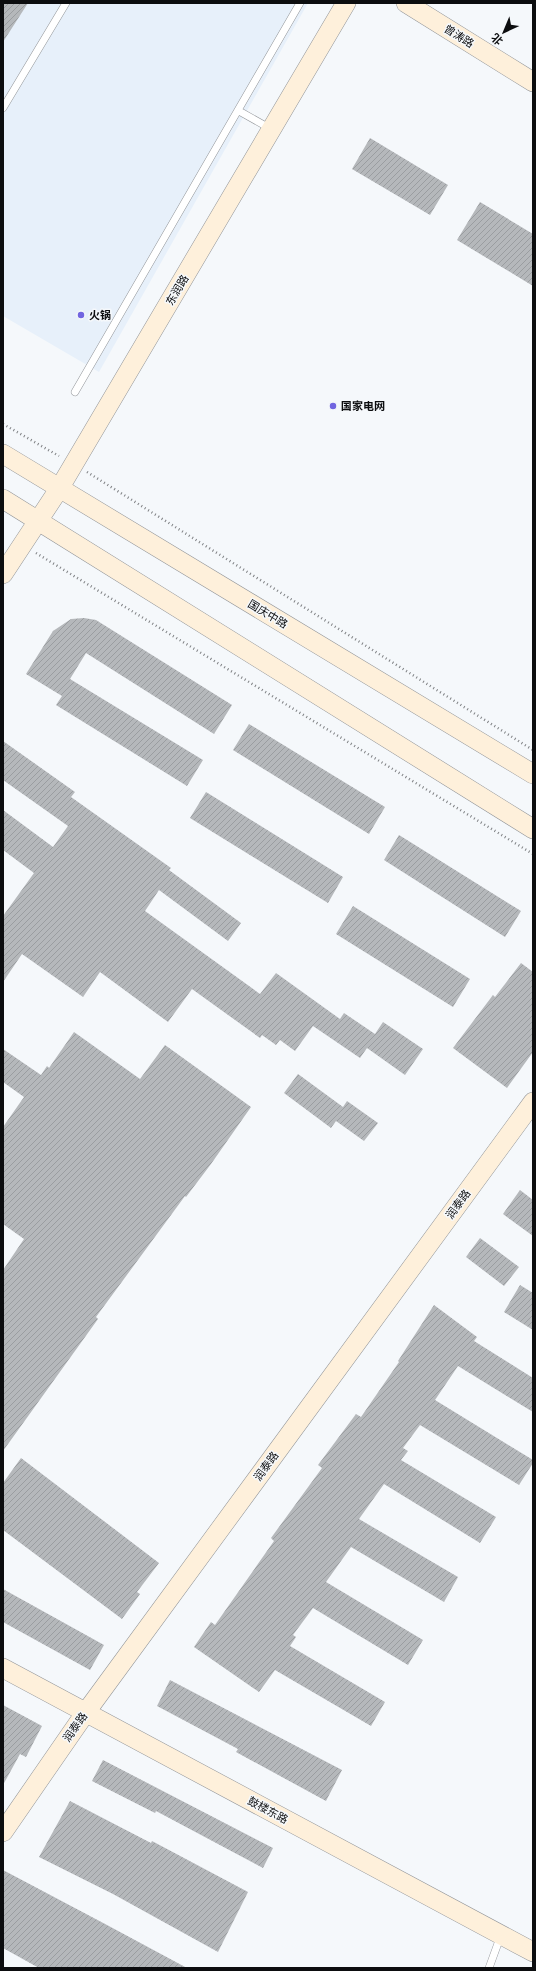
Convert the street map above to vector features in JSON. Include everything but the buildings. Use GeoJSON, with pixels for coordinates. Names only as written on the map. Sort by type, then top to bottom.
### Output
{"type":"FeatureCollection","features":[{"type":"Feature","properties":{"kind":"street","name":"东润路"},"geometry":{"type":"LineString","coordinates":[[3,574],[74,464],[346,3]]}},
{"type":"Feature","properties":{"kind":"street","name":"曾涛路"},"geometry":{"type":"LineString","coordinates":[[406,3],[533,82]]}},
{"type":"Feature","properties":{"kind":"street","name":"国庆中路"},"geometry":{"type":"LineString","coordinates":[[3,454],[533,774]]}},
{"type":"Feature","properties":{"kind":"street"},"geometry":{"type":"LineString","coordinates":[[3,499],[533,829]]}},
{"type":"Feature","properties":{"kind":"street","name":"润泰路"},"geometry":{"type":"LineString","coordinates":[[3,1832],[86,1712],[533,1102]]}},
{"type":"Feature","properties":{"kind":"street","name":"鼓楼东路"},"geometry":{"type":"LineString","coordinates":[[3,1668],[533,1952]]}},
{"type":"Feature","properties":{"kind":"lane"},"geometry":{"type":"LineString","coordinates":[[3,108],[66,3]]}},
{"type":"Feature","properties":{"kind":"lane"},"geometry":{"type":"LineString","coordinates":[[75,392],[239,111],[300,3]]}},
{"type":"Feature","properties":{"kind":"lane"},"geometry":{"type":"LineString","coordinates":[[239,111],[272,130]]}},
{"type":"Feature","properties":{"kind":"lane"},"geometry":{"type":"LineString","coordinates":[[489,1968],[501,1935]]}},
{"type":"Feature","properties":{"kind":"path"},"geometry":{"type":"LineString","coordinates":[[3,424],[74,464],[533,750]]}},
{"type":"Feature","properties":{"kind":"path"},"geometry":{"type":"LineString","coordinates":[[22,545],[533,854]]}},
{"type":"Feature","properties":{"kind":"shaded area"},"geometry":{"type":"Polygon","coordinates":[[[3,3],[308,3],[99,372],[3,316],[3,3]]]}},
{"type":"Feature","properties":{"kind":"place","name":"火锅"},"geometry":{"type":"Point","coordinates":[81,315]}},
{"type":"Feature","properties":{"kind":"place","name":"国家电网"},"geometry":{"type":"Point","coordinates":[333,406]}}]}
